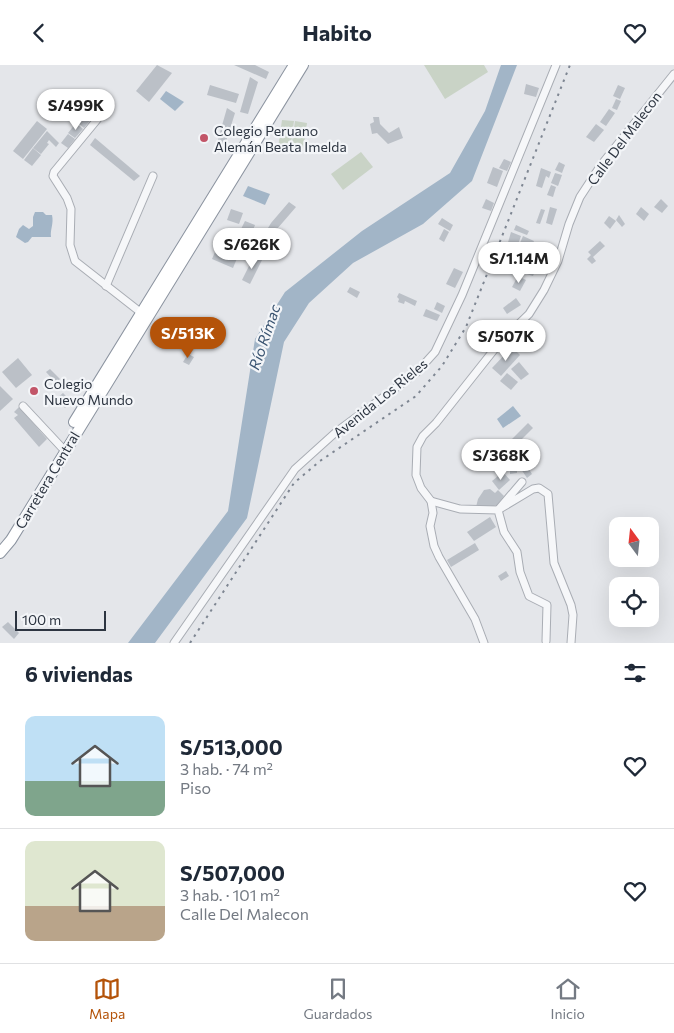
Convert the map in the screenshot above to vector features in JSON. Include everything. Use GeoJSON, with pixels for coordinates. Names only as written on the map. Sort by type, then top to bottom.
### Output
{"type":"FeatureCollection","features":[{"type":"Feature","properties":{"kind":"highway"},"geometry":{"type":"LineString","coordinates":[[218,195],[294,65]]}},
{"type":"Feature","properties":{"kind":"highway"},"geometry":{"type":"LineString","coordinates":[[218,195],[303,65]]}},
{"type":"Feature","properties":{"kind":"highway","name":"Carretera Central"},"geometry":{"type":"LineString","coordinates":[[0,553],[11,540],[89,403],[218,195]]}},
{"type":"Feature","properties":{"kind":"highway","name":"Carretera Central"},"geometry":{"type":"LineString","coordinates":[[0,544],[63,448]]}},
{"type":"Feature","properties":{"kind":"street","name":"Avenida Los Rieles"},"geometry":{"type":"LineString","coordinates":[[174,643],[295,469],[336,432],[416,373],[435,352],[462,295],[556,65]]}},
{"type":"Feature","properties":{"kind":"street","name":"Calle Del Malecon"},"geometry":{"type":"LineString","coordinates":[[431,501],[421,488],[416,475],[417,447],[423,436],[436,423],[501,341],[529,314],[544,290],[558,261],[569,224],[580,197],[601,165],[674,74]]}},
{"type":"Feature","properties":{"kind":"street"},"geometry":{"type":"LineString","coordinates":[[110,104],[53,176],[67,198],[71,209],[72,255],[75,261],[144,315]]}},
{"type":"Feature","properties":{"kind":"street"},"geometry":{"type":"LineString","coordinates":[[106,286],[153,175]]}},
{"type":"Feature","properties":{"kind":"street"},"geometry":{"type":"LineString","coordinates":[[23,406],[63,448]]}},
{"type":"Feature","properties":{"kind":"street"},"geometry":{"type":"LineString","coordinates":[[498,510],[522,483]]}},
{"type":"Feature","properties":{"kind":"street"},"geometry":{"type":"LineString","coordinates":[[484,643],[475,619],[434,546],[430,526],[433,513],[431,501],[460,509],[498,510],[533,489],[539,488],[548,494],[554,563],[571,605],[573,615],[572,643]]}},
{"type":"Feature","properties":{"kind":"street"},"geometry":{"type":"LineString","coordinates":[[498,510],[504,532],[517,553],[520,572],[529,596],[546,605],[546,641]]}},
{"type":"Feature","properties":{"kind":"shaded area"},"geometry":{"type":"Polygon","coordinates":[[[424,65],[484,65],[488,72],[445,99],[424,65]]]}},
{"type":"Feature","properties":{"kind":"shaded area"},"geometry":{"type":"Polygon","coordinates":[[[282,120],[294,121],[290,149],[278,148],[282,120]]]}},
{"type":"Feature","properties":{"kind":"shaded area"},"geometry":{"type":"Polygon","coordinates":[[[295,121],[307,123],[303,151],[291,150],[295,121]]]}},
{"type":"Feature","properties":{"kind":"shaded area"},"geometry":{"type":"Polygon","coordinates":[[[361,152],[373,167],[343,190],[331,174],[361,152]]]}},
{"type":"Feature","properties":{"kind":"water","name":"Río Rímac"},"geometry":{"type":"Polygon","coordinates":[[[501,65],[517,65],[472,181],[423,224],[353,263],[309,303],[284,342],[247,518],[155,643],[128,643],[228,511],[255,339],[285,292],[362,231],[450,173],[485,111],[501,65]]]}},
{"type":"Feature","properties":{"kind":"water"},"geometry":{"type":"Polygon","coordinates":[[[166,91],[184,102],[175,111],[160,99],[166,91]]]}},
{"type":"Feature","properties":{"kind":"water"},"geometry":{"type":"Polygon","coordinates":[[[248,186],[270,194],[265,205],[243,196],[248,186]]]}},
{"type":"Feature","properties":{"kind":"water"},"geometry":{"type":"Polygon","coordinates":[[[35,212],[52,215],[51,237],[32,237],[25,243],[16,237],[23,225],[29,229],[33,226],[35,212]]]}},
{"type":"Feature","properties":{"kind":"water"},"geometry":{"type":"Polygon","coordinates":[[[513,406],[521,416],[503,428],[497,419],[513,406]]]}},
{"type":"Feature","properties":{"kind":"building"},"geometry":{"type":"Polygon","coordinates":[[[157,65],[172,73],[149,102],[136,91],[157,65]]]}},
{"type":"Feature","properties":{"kind":"building"},"geometry":{"type":"Polygon","coordinates":[[[234,65],[255,65],[269,72],[266,79],[234,65]]]}},
{"type":"Feature","properties":{"kind":"building"},"geometry":{"type":"Polygon","coordinates":[[[250,77],[258,82],[248,114],[240,112],[250,77]]]}},
{"type":"Feature","properties":{"kind":"building"},"geometry":{"type":"Polygon","coordinates":[[[526,84],[539,88],[536,97],[524,94],[526,84]]]}},
{"type":"Feature","properties":{"kind":"building"},"geometry":{"type":"Polygon","coordinates":[[[210,85],[239,94],[236,103],[207,95],[210,85]]]}},
{"type":"Feature","properties":{"kind":"building"},"geometry":{"type":"Polygon","coordinates":[[[618,85],[625,88],[620,99],[613,96],[618,85]]]}},
{"type":"Feature","properties":{"kind":"building"},"geometry":{"type":"Polygon","coordinates":[[[616,99],[621,101],[617,110],[612,108],[616,99]]]}},
{"type":"Feature","properties":{"kind":"building"},"geometry":{"type":"Polygon","coordinates":[[[93,102],[100,107],[92,116],[85,111],[93,102]]]}},
{"type":"Feature","properties":{"kind":"building"},"geometry":{"type":"Polygon","coordinates":[[[227,108],[235,113],[225,145],[217,143],[227,108]]]}},
{"type":"Feature","properties":{"kind":"building"},"geometry":{"type":"Polygon","coordinates":[[[609,109],[615,113],[606,126],[600,122],[609,109]]]}},
{"type":"Feature","properties":{"kind":"building"},"geometry":{"type":"Polygon","coordinates":[[[86,112],[92,118],[84,128],[77,122],[86,112]]]}},
{"type":"Feature","properties":{"kind":"building"},"geometry":{"type":"Polygon","coordinates":[[[373,117],[379,117],[380,124],[389,133],[399,127],[403,138],[388,144],[377,133],[372,134],[370,124],[374,122],[373,117]]]}},
{"type":"Feature","properties":{"kind":"building"},"geometry":{"type":"Polygon","coordinates":[[[37,121],[47,129],[23,159],[13,151],[37,121]]]}},
{"type":"Feature","properties":{"kind":"building"},"geometry":{"type":"Polygon","coordinates":[[[76,123],[83,129],[75,138],[68,133],[76,123]]]}},
{"type":"Feature","properties":{"kind":"building"},"geometry":{"type":"Polygon","coordinates":[[[596,124],[604,130],[594,142],[586,137],[596,124]]]}},
{"type":"Feature","properties":{"kind":"building"},"geometry":{"type":"Polygon","coordinates":[[[47,131],[59,143],[56,147],[49,140],[47,143],[49,144],[41,154],[33,148],[47,131]]]}},
{"type":"Feature","properties":{"kind":"building"},"geometry":{"type":"Polygon","coordinates":[[[68,134],[75,139],[68,148],[61,143],[68,134]]]}},
{"type":"Feature","properties":{"kind":"building"},"geometry":{"type":"Polygon","coordinates":[[[95,138],[140,176],[134,181],[90,145],[95,138]]]}},
{"type":"Feature","properties":{"kind":"building"},"geometry":{"type":"Polygon","coordinates":[[[33,148],[41,155],[32,166],[24,160],[33,148]]]}},
{"type":"Feature","properties":{"kind":"building"},"geometry":{"type":"Polygon","coordinates":[[[504,159],[511,162],[507,171],[499,168],[504,159]]]}},
{"type":"Feature","properties":{"kind":"building"},"geometry":{"type":"Polygon","coordinates":[[[559,162],[565,165],[562,173],[555,170],[559,162]]]}},
{"type":"Feature","properties":{"kind":"building"},"geometry":{"type":"Polygon","coordinates":[[[493,167],[503,171],[497,187],[487,183],[493,167]]]}},
{"type":"Feature","properties":{"kind":"building"},"geometry":{"type":"Polygon","coordinates":[[[541,168],[551,172],[549,178],[546,176],[542,188],[536,186],[541,168]]]}},
{"type":"Feature","properties":{"kind":"building"},"geometry":{"type":"Polygon","coordinates":[[[555,173],[562,175],[558,186],[551,183],[555,173]]]}},
{"type":"Feature","properties":{"kind":"building"},"geometry":{"type":"Polygon","coordinates":[[[551,185],[556,187],[553,197],[547,195],[551,185]]]}},
{"type":"Feature","properties":{"kind":"building"},"geometry":{"type":"Polygon","coordinates":[[[486,199],[494,203],[491,211],[482,208],[486,199]]]}},
{"type":"Feature","properties":{"kind":"building"},"geometry":{"type":"Polygon","coordinates":[[[661,199],[668,206],[662,213],[654,207],[661,199]]]}},
{"type":"Feature","properties":{"kind":"building"},"geometry":{"type":"Polygon","coordinates":[[[289,202],[296,207],[277,229],[265,255],[255,250],[271,223],[289,202]]]}},
{"type":"Feature","properties":{"kind":"building"},"geometry":{"type":"Polygon","coordinates":[[[550,207],[557,209],[552,225],[546,223],[550,207]]]}},
{"type":"Feature","properties":{"kind":"building"},"geometry":{"type":"Polygon","coordinates":[[[641,207],[649,214],[644,221],[636,214],[641,207]]]}},
{"type":"Feature","properties":{"kind":"building"},"geometry":{"type":"Polygon","coordinates":[[[231,209],[243,213],[239,224],[227,220],[231,209]]]}},
{"type":"Feature","properties":{"kind":"building"},"geometry":{"type":"Polygon","coordinates":[[[541,209],[545,210],[540,224],[536,223],[541,209]]]}},
{"type":"Feature","properties":{"kind":"building"},"geometry":{"type":"Polygon","coordinates":[[[619,215],[625,224],[622,227],[616,220],[619,215]]]}},
{"type":"Feature","properties":{"kind":"building"},"geometry":{"type":"Polygon","coordinates":[[[609,216],[616,221],[610,229],[604,223],[609,216]]]}},
{"type":"Feature","properties":{"kind":"building"},"geometry":{"type":"Polygon","coordinates":[[[442,218],[453,225],[450,231],[438,224],[442,218]]]}},
{"type":"Feature","properties":{"kind":"building"},"geometry":{"type":"Polygon","coordinates":[[[245,221],[255,225],[251,235],[240,231],[245,221]]]}},
{"type":"Feature","properties":{"kind":"building"},"geometry":{"type":"Polygon","coordinates":[[[516,225],[529,231],[527,235],[514,230],[516,225]]]}},
{"type":"Feature","properties":{"kind":"building"},"geometry":{"type":"Polygon","coordinates":[[[444,229],[449,232],[444,242],[439,239],[444,229]]]}},
{"type":"Feature","properties":{"kind":"building"},"geometry":{"type":"Polygon","coordinates":[[[224,231],[245,239],[233,268],[212,259],[224,231]]]}},
{"type":"Feature","properties":{"kind":"building"},"geometry":{"type":"Polygon","coordinates":[[[511,232],[521,236],[516,250],[507,246],[511,232]]]}},
{"type":"Feature","properties":{"kind":"building"},"geometry":{"type":"Polygon","coordinates":[[[523,236],[534,241],[528,255],[517,250],[523,236]]]}},
{"type":"Feature","properties":{"kind":"building"},"geometry":{"type":"Polygon","coordinates":[[[600,241],[605,246],[593,257],[596,261],[592,264],[587,259],[591,255],[588,252],[600,241]]]}},
{"type":"Feature","properties":{"kind":"building"},"geometry":{"type":"Polygon","coordinates":[[[507,247],[516,250],[511,261],[502,257],[507,247]]]}},
{"type":"Feature","properties":{"kind":"building"},"geometry":{"type":"Polygon","coordinates":[[[516,252],[526,256],[522,266],[512,261],[516,252]]]}},
{"type":"Feature","properties":{"kind":"building"},"geometry":{"type":"Polygon","coordinates":[[[254,256],[262,260],[250,284],[242,280],[254,256]]]}},
{"type":"Feature","properties":{"kind":"building"},"geometry":{"type":"Polygon","coordinates":[[[528,257],[542,262],[538,272],[524,266],[528,257]]]}},
{"type":"Feature","properties":{"kind":"building"},"geometry":{"type":"Polygon","coordinates":[[[454,268],[463,272],[455,288],[446,284],[454,268]]]}},
{"type":"Feature","properties":{"kind":"building"},"geometry":{"type":"Polygon","coordinates":[[[525,268],[535,271],[533,276],[523,273],[525,268]]]}},
{"type":"Feature","properties":{"kind":"building"},"geometry":{"type":"Polygon","coordinates":[[[518,276],[526,280],[520,291],[512,287],[518,276]]]}},
{"type":"Feature","properties":{"kind":"building"},"geometry":{"type":"Polygon","coordinates":[[[350,287],[360,292],[357,298],[347,292],[350,287]]]}},
{"type":"Feature","properties":{"kind":"building"},"geometry":{"type":"Polygon","coordinates":[[[399,293],[417,301],[415,306],[405,301],[404,304],[398,302],[399,299],[397,297],[399,293]]]}},
{"type":"Feature","properties":{"kind":"building"},"geometry":{"type":"Polygon","coordinates":[[[516,298],[521,305],[507,314],[503,308],[516,298]]]}},
{"type":"Feature","properties":{"kind":"building"},"geometry":{"type":"Polygon","coordinates":[[[437,302],[445,306],[442,313],[434,309],[437,302]]]}},
{"type":"Feature","properties":{"kind":"building"},"geometry":{"type":"Polygon","coordinates":[[[426,309],[440,315],[437,321],[423,316],[426,309]]]}},
{"type":"Feature","properties":{"kind":"building"},"geometry":{"type":"Polygon","coordinates":[[[512,347],[520,355],[501,376],[492,368],[512,347]]]}},
{"type":"Feature","properties":{"kind":"building"},"geometry":{"type":"Polygon","coordinates":[[[188,354],[194,357],[189,365],[183,362],[188,354]]]}},
{"type":"Feature","properties":{"kind":"building"},"geometry":{"type":"Polygon","coordinates":[[[18,358],[32,375],[16,388],[2,372],[18,358]]]}},
{"type":"Feature","properties":{"kind":"building"},"geometry":{"type":"Polygon","coordinates":[[[519,362],[529,374],[521,380],[511,369],[519,362]]]}},
{"type":"Feature","properties":{"kind":"building"},"geometry":{"type":"Polygon","coordinates":[[[50,369],[60,379],[56,383],[46,372],[50,369]]]}},
{"type":"Feature","properties":{"kind":"building"},"geometry":{"type":"Polygon","coordinates":[[[507,373],[518,382],[511,390],[500,381],[507,373]]]}},
{"type":"Feature","properties":{"kind":"building"},"geometry":{"type":"Polygon","coordinates":[[[0,386],[13,399],[0,411],[0,386]]]}},
{"type":"Feature","properties":{"kind":"building"},"geometry":{"type":"Polygon","coordinates":[[[63,393],[71,401],[65,408],[57,398],[63,393]]]}},
{"type":"Feature","properties":{"kind":"building"},"geometry":{"type":"Polygon","coordinates":[[[19,407],[47,439],[39,447],[14,418],[18,415],[14,412],[19,407]]]}},
{"type":"Feature","properties":{"kind":"building"},"geometry":{"type":"Polygon","coordinates":[[[528,423],[533,428],[517,444],[512,439],[528,423]]]}},
{"type":"Feature","properties":{"kind":"building"},"geometry":{"type":"Polygon","coordinates":[[[517,463],[517,473],[510,474],[510,464],[517,463]]]}},
{"type":"Feature","properties":{"kind":"building"},"geometry":{"type":"Polygon","coordinates":[[[526,465],[532,474],[527,478],[521,469],[526,465]]]}},
{"type":"Feature","properties":{"kind":"building"},"geometry":{"type":"Polygon","coordinates":[[[503,472],[510,480],[499,490],[492,481],[503,472]]]}},
{"type":"Feature","properties":{"kind":"building"},"geometry":{"type":"Polygon","coordinates":[[[490,489],[495,493],[498,490],[504,496],[497,505],[488,508],[484,506],[476,507],[478,499],[484,490],[490,489]]]}},
{"type":"Feature","properties":{"kind":"building"},"geometry":{"type":"Polygon","coordinates":[[[490,517],[496,527],[474,541],[467,532],[490,517]]]}},
{"type":"Feature","properties":{"kind":"building"},"geometry":{"type":"Polygon","coordinates":[[[475,543],[479,550],[451,567],[447,560],[475,543]]]}},
{"type":"Feature","properties":{"kind":"building"},"geometry":{"type":"Polygon","coordinates":[[[506,571],[509,576],[501,581],[498,576],[506,571]]]}},
{"type":"Feature","properties":{"kind":"building"},"geometry":{"type":"Polygon","coordinates":[[[8,622],[19,633],[14,639],[2,627],[8,622]]]}},
{"type":"Feature","properties":{"kind":"railway"},"geometry":{"type":"LineString","coordinates":[[190,643],[294,483],[320,461],[416,396],[442,366],[466,327],[570,65]]}},
{"type":"Feature","properties":{"kind":"place","name":"Colegio Peruano Alemán Beata Imelda"},"geometry":{"type":"Point","coordinates":[204,138]}},
{"type":"Feature","properties":{"kind":"place","name":"Colegio Nuevo Mundo"},"geometry":{"type":"Point","coordinates":[34,391]}}]}
